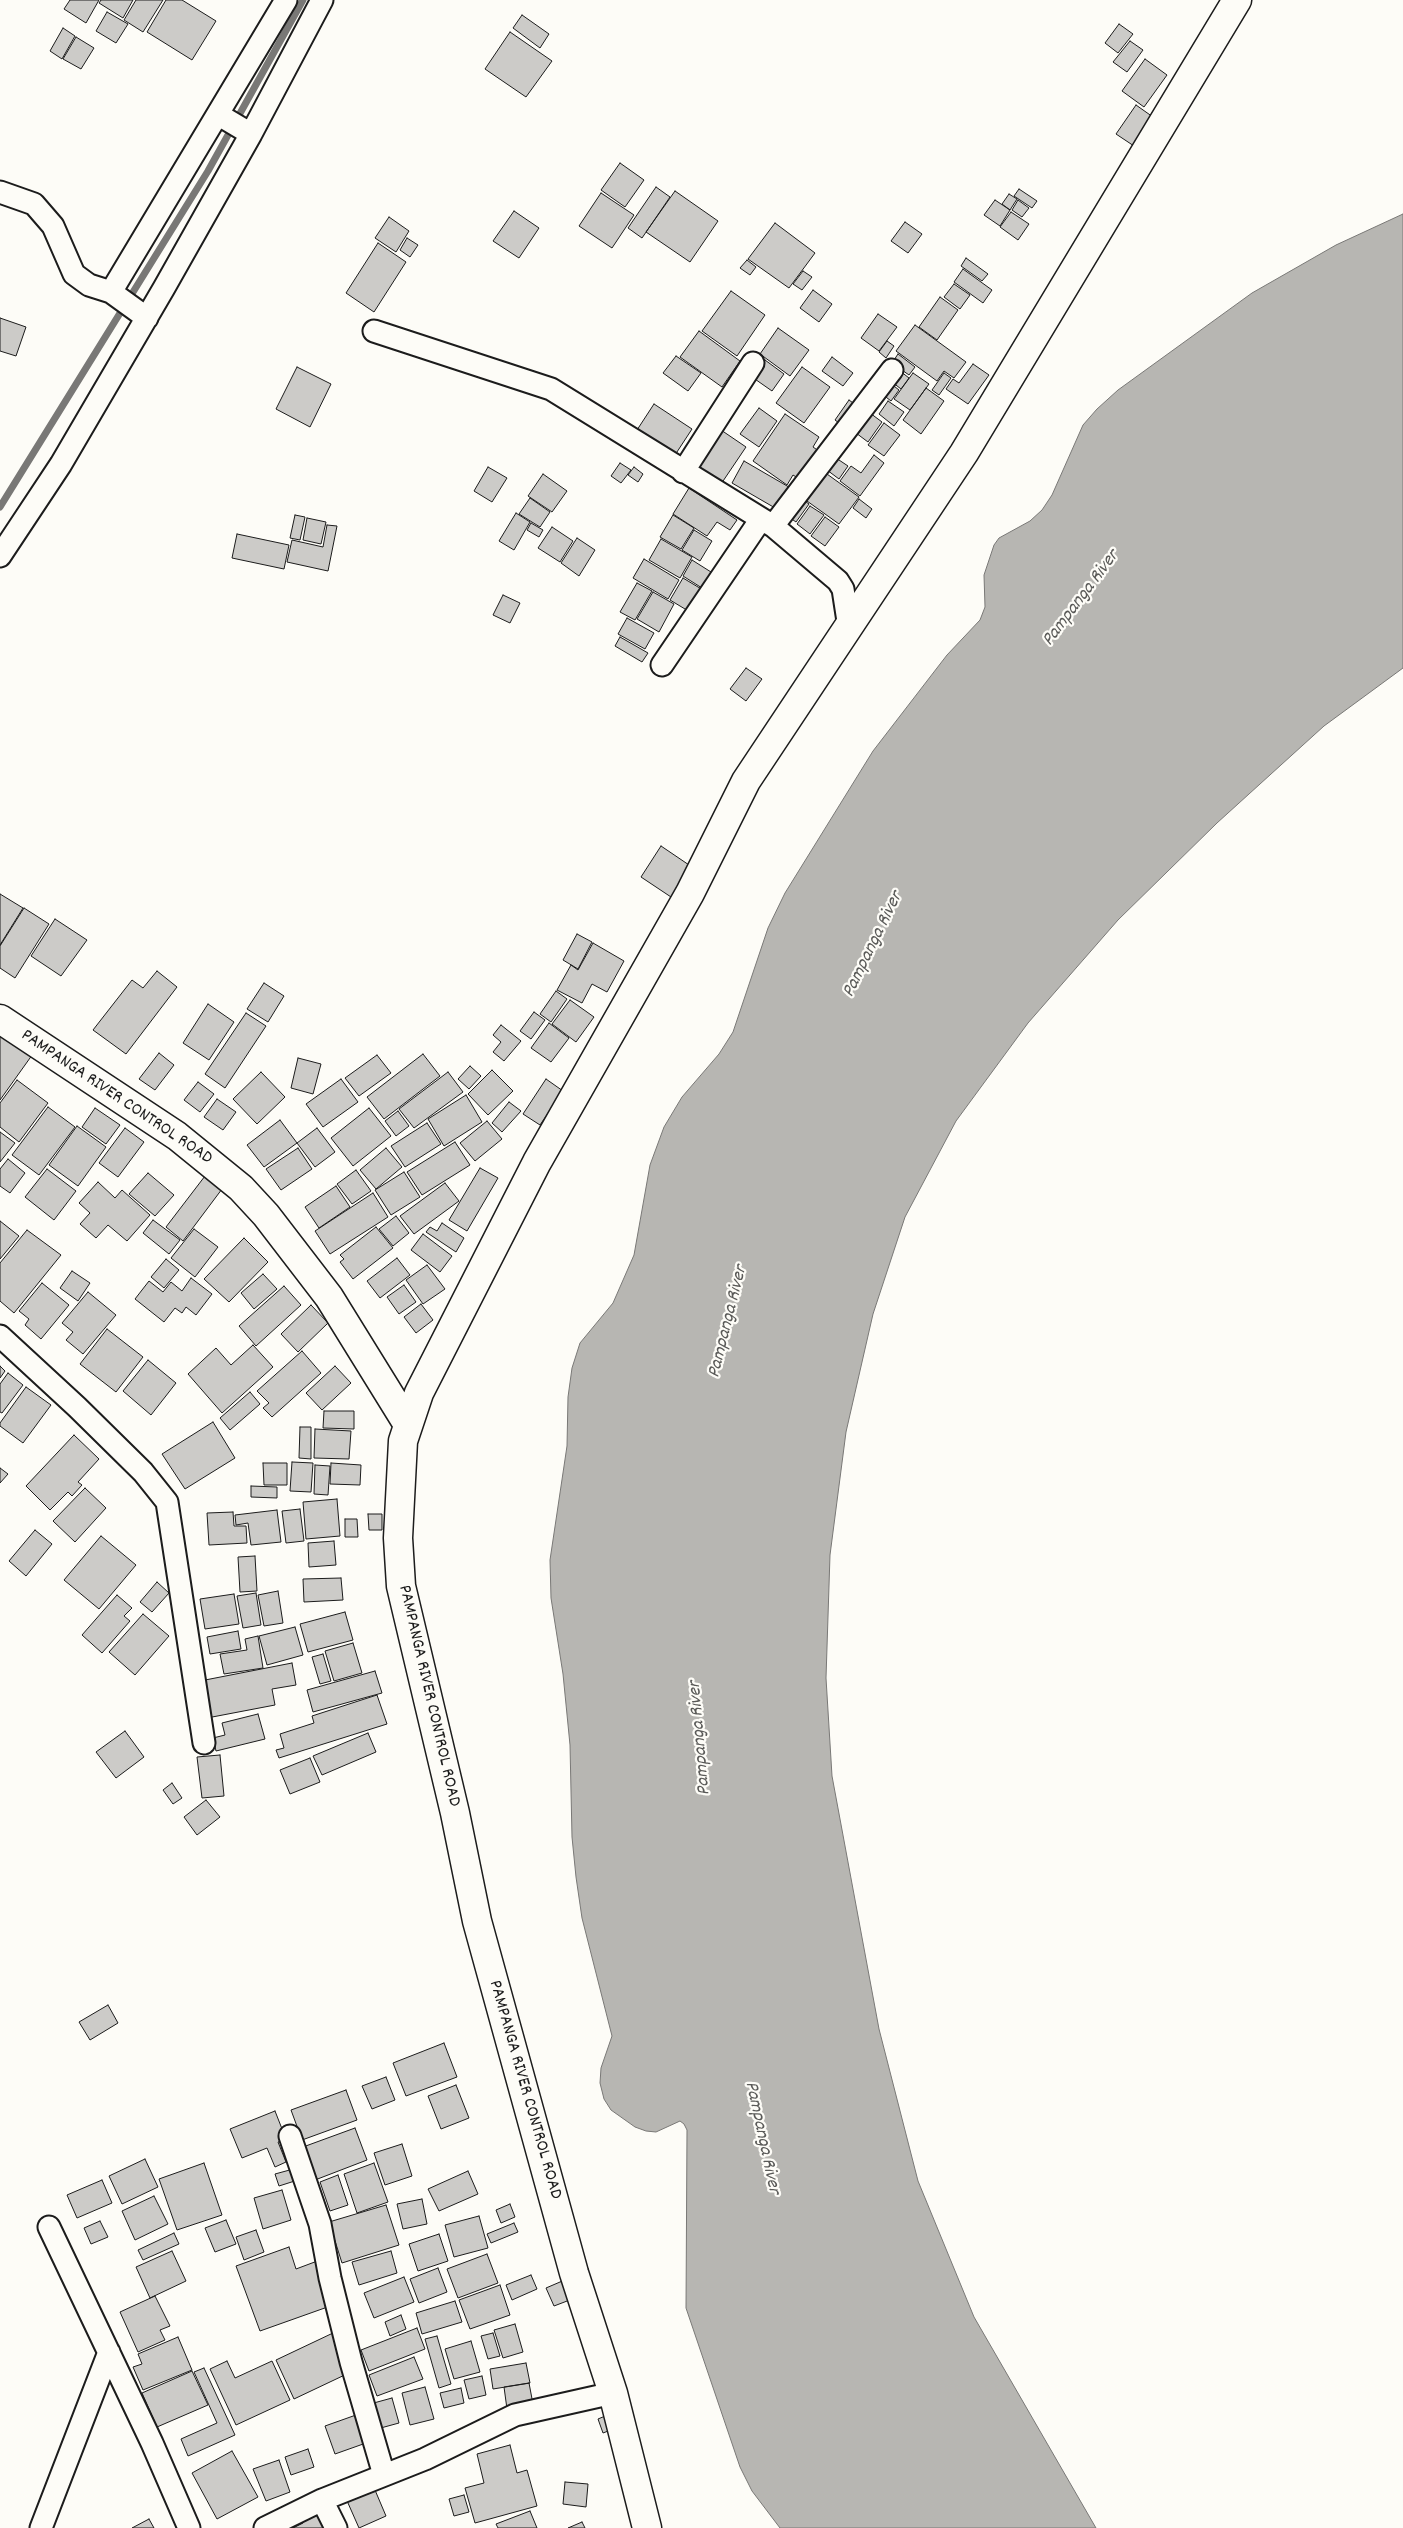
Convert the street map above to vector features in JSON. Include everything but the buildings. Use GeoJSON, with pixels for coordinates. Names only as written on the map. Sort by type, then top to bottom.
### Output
{"type":"FeatureCollection","features":[{"type":"Feature","properties":{"kind":"main road"},"geometry":{"type":"LineString","coordinates":[[407,1423],[419,1393],[537,1162],[682,909],[746,782],[964,453],[1237,0]]}},
{"type":"Feature","properties":{"kind":"main road","name":"PAMPANGA RIVER CONTROL ROAD"},"geometry":{"type":"LineString","coordinates":[[0,1019],[178,1136],[241,1188],[266,1215],[329,1297],[407,1423],[403,1441],[399,1488],[398,1538],[401,1586],[455,1813],[477,1921],[574,2273],[613,2393],[647,2528]]}},
{"type":"Feature","properties":{"kind":"street"},"geometry":{"type":"LineString","coordinates":[[115,295],[286,0]]}},
{"type":"Feature","properties":{"kind":"street"},"geometry":{"type":"LineString","coordinates":[[0,556],[61,464],[144,316],[251,134],[322,0]]}},
{"type":"Feature","properties":{"kind":"street"},"geometry":{"type":"LineString","coordinates":[[219,115],[251,134]]}},
{"type":"Feature","properties":{"kind":"street"},"geometry":{"type":"LineString","coordinates":[[0,192],[34,204],[53,226],[74,274],[89,286],[115,295],[144,316]]}},
{"type":"Feature","properties":{"kind":"street"},"geometry":{"type":"LineString","coordinates":[[374,331],[551,389],[767,522],[838,581],[843,590],[849,628]]}},
{"type":"Feature","properties":{"kind":"street"},"geometry":{"type":"LineString","coordinates":[[683,472],[753,363]]}},
{"type":"Feature","properties":{"kind":"street"},"geometry":{"type":"LineString","coordinates":[[662,665],[767,522],[892,370]]}},
{"type":"Feature","properties":{"kind":"street"},"geometry":{"type":"LineString","coordinates":[[0,1336],[77,1407],[143,1472],[168,1502],[204,1743]]}},
{"type":"Feature","properties":{"kind":"street"},"geometry":{"type":"LineString","coordinates":[[290,2136],[320,2224],[330,2278],[351,2362],[384,2475]]}},
{"type":"Feature","properties":{"kind":"street"},"geometry":{"type":"LineString","coordinates":[[50,2227],[189,2528]]}},
{"type":"Feature","properties":{"kind":"street"},"geometry":{"type":"LineString","coordinates":[[41,2528],[109,2352]]}},
{"type":"Feature","properties":{"kind":"street"},"geometry":{"type":"LineString","coordinates":[[265,2528],[322,2500],[425,2459],[515,2415],[613,2393]]}},
{"type":"Feature","properties":{"kind":"street"},"geometry":{"type":"LineString","coordinates":[[322,2500],[336,2528]]}},
{"type":"Feature","properties":{"kind":"water","name":"Pampanga River"},"geometry":{"type":"Polygon","coordinates":[[[1403,214],[1403,668],[1324,726],[1217,823],[1118,920],[1028,1023],[956,1121],[905,1217],[873,1314],[846,1432],[830,1555],[826,1678],[832,1776],[879,2029],[918,2181],[974,2317],[1096,2528],[780,2528],[752,2491],[740,2467],[686,2308],[687,2130],[680,2121],[656,2132],[635,2127],[611,2110],[604,2099],[600,2083],[601,2068],[612,2036],[582,1918],[576,1877],[572,1837],[570,1745],[563,1674],[551,1598],[550,1560],[567,1446],[568,1397],[572,1368],[580,1343],[613,1303],[634,1255],[650,1165],[664,1127],[682,1097],[719,1054],[733,1032],[768,928],[785,893],[873,751],[947,655],[980,620],[985,607],[984,575],[994,545],[999,538],[1030,521],[1042,510],[1052,495],[1083,425],[1118,390],[1252,293],[1336,245],[1403,214]]]}},
{"type":"Feature","properties":{"kind":"waterway"},"geometry":{"type":"LineString","coordinates":[[0,507],[208,171],[303,0]]}}]}
